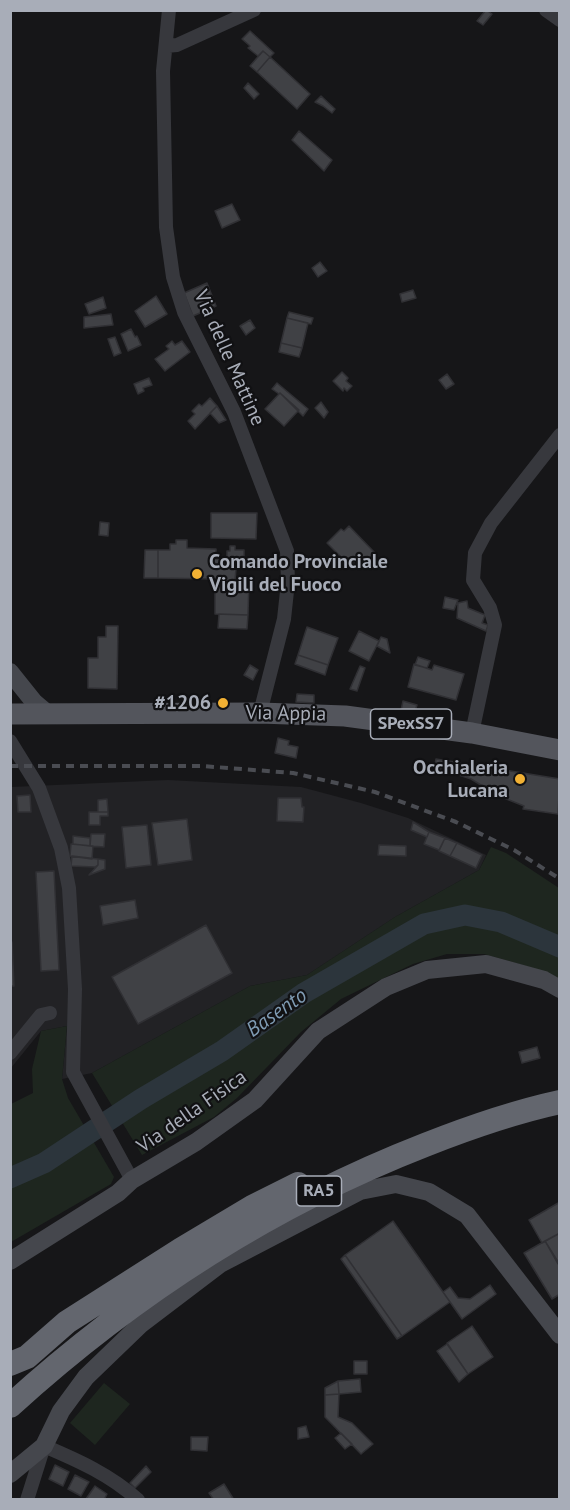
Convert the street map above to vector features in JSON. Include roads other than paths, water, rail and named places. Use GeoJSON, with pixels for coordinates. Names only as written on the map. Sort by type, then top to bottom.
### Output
{"type":"FeatureCollection","features":[{"type":"Feature","properties":{"kind":"highway","name":"RA5"},"geometry":{"type":"LineString","coordinates":[[10,1387],[61,1341],[136,1280],[180,1250],[252,1207],[332,1167],[412,1134],[560,1090]]}},
{"type":"Feature","properties":{"kind":"highway","name":"RA5"},"geometry":{"type":"LineString","coordinates":[[10,1406],[102,1327],[207,1254],[300,1201],[375,1164],[463,1130],[560,1102]]}},
{"type":"Feature","properties":{"kind":"highway"},"geometry":{"type":"LineString","coordinates":[[10,1364],[27,1358],[67,1322],[136,1280]]}},
{"type":"Feature","properties":{"kind":"highway"},"geometry":{"type":"LineString","coordinates":[[10,1422],[95,1342],[102,1327]]}},
{"type":"Feature","properties":{"kind":"main road","name":"Via Appia"},"geometry":{"type":"LineString","coordinates":[[10,714],[260,713],[345,716],[472,733],[560,750]]}},
{"type":"Feature","properties":{"kind":"street","name":"Via delle Mattine"},"geometry":{"type":"LineString","coordinates":[[169,10],[163,71],[166,227],[173,277],[184,312],[234,412],[287,551],[288,582],[284,619],[260,713]]}},
{"type":"Feature","properties":{"kind":"street"},"geometry":{"type":"LineString","coordinates":[[166,46],[177,45],[254,10]]}},
{"type":"Feature","properties":{"kind":"street"},"geometry":{"type":"LineString","coordinates":[[546,10],[560,20]]}},
{"type":"Feature","properties":{"kind":"street"},"geometry":{"type":"LineString","coordinates":[[472,733],[495,625],[490,608],[473,580],[475,553],[491,523],[560,435]]}},
{"type":"Feature","properties":{"kind":"street"},"geometry":{"type":"LineString","coordinates":[[10,672],[34,702],[47,713]]}},
{"type":"Feature","properties":{"kind":"street"},"geometry":{"type":"LineString","coordinates":[[10,741],[39,788],[61,848],[69,888],[75,989],[73,1072],[132,1180]]}},
{"type":"Feature","properties":{"kind":"street","name":"Via della Fisica"},"geometry":{"type":"LineString","coordinates":[[10,1261],[118,1192],[132,1180],[196,1142],[255,1100],[318,1031],[386,987],[428,970],[486,964],[544,980],[560,989]]}},
{"type":"Feature","properties":{"kind":"street"},"geometry":{"type":"LineString","coordinates":[[10,1053],[41,1015],[50,1013]]}},
{"type":"Feature","properties":{"kind":"street"},"geometry":{"type":"LineString","coordinates":[[27,1500],[44,1446],[61,1411],[86,1377],[141,1324],[220,1264],[360,1191],[396,1184],[429,1192],[467,1215],[560,1335]]}},
{"type":"Feature","properties":{"kind":"street"},"geometry":{"type":"LineString","coordinates":[[10,1474],[44,1446]]}},
{"type":"Feature","properties":{"kind":"street"},"geometry":{"type":"LineString","coordinates":[[44,1446],[79,1460],[126,1489],[138,1500]]}},
{"type":"Feature","properties":{"kind":"waterway","name":"Basento"},"geometry":{"type":"LineString","coordinates":[[10,1178],[44,1163],[141,1099],[222,1051],[304,993],[424,924],[465,915],[501,922],[560,947]]}},
{"type":"Feature","properties":{"kind":"railway"},"geometry":{"type":"LineString","coordinates":[[10,766],[202,766],[293,773],[375,792],[456,822],[514,850],[560,879]]}},
{"type":"Feature","properties":{"kind":"place","name":"Comando Provinciale Vigili del Fuoco"},"geometry":{"type":"Point","coordinates":[197,574]}},
{"type":"Feature","properties":{"kind":"place","name":"#1206"},"geometry":{"type":"Point","coordinates":[223,703]}},
{"type":"Feature","properties":{"kind":"place","name":"Occhialeria Lucana"},"geometry":{"type":"Point","coordinates":[520,779]}}]}
